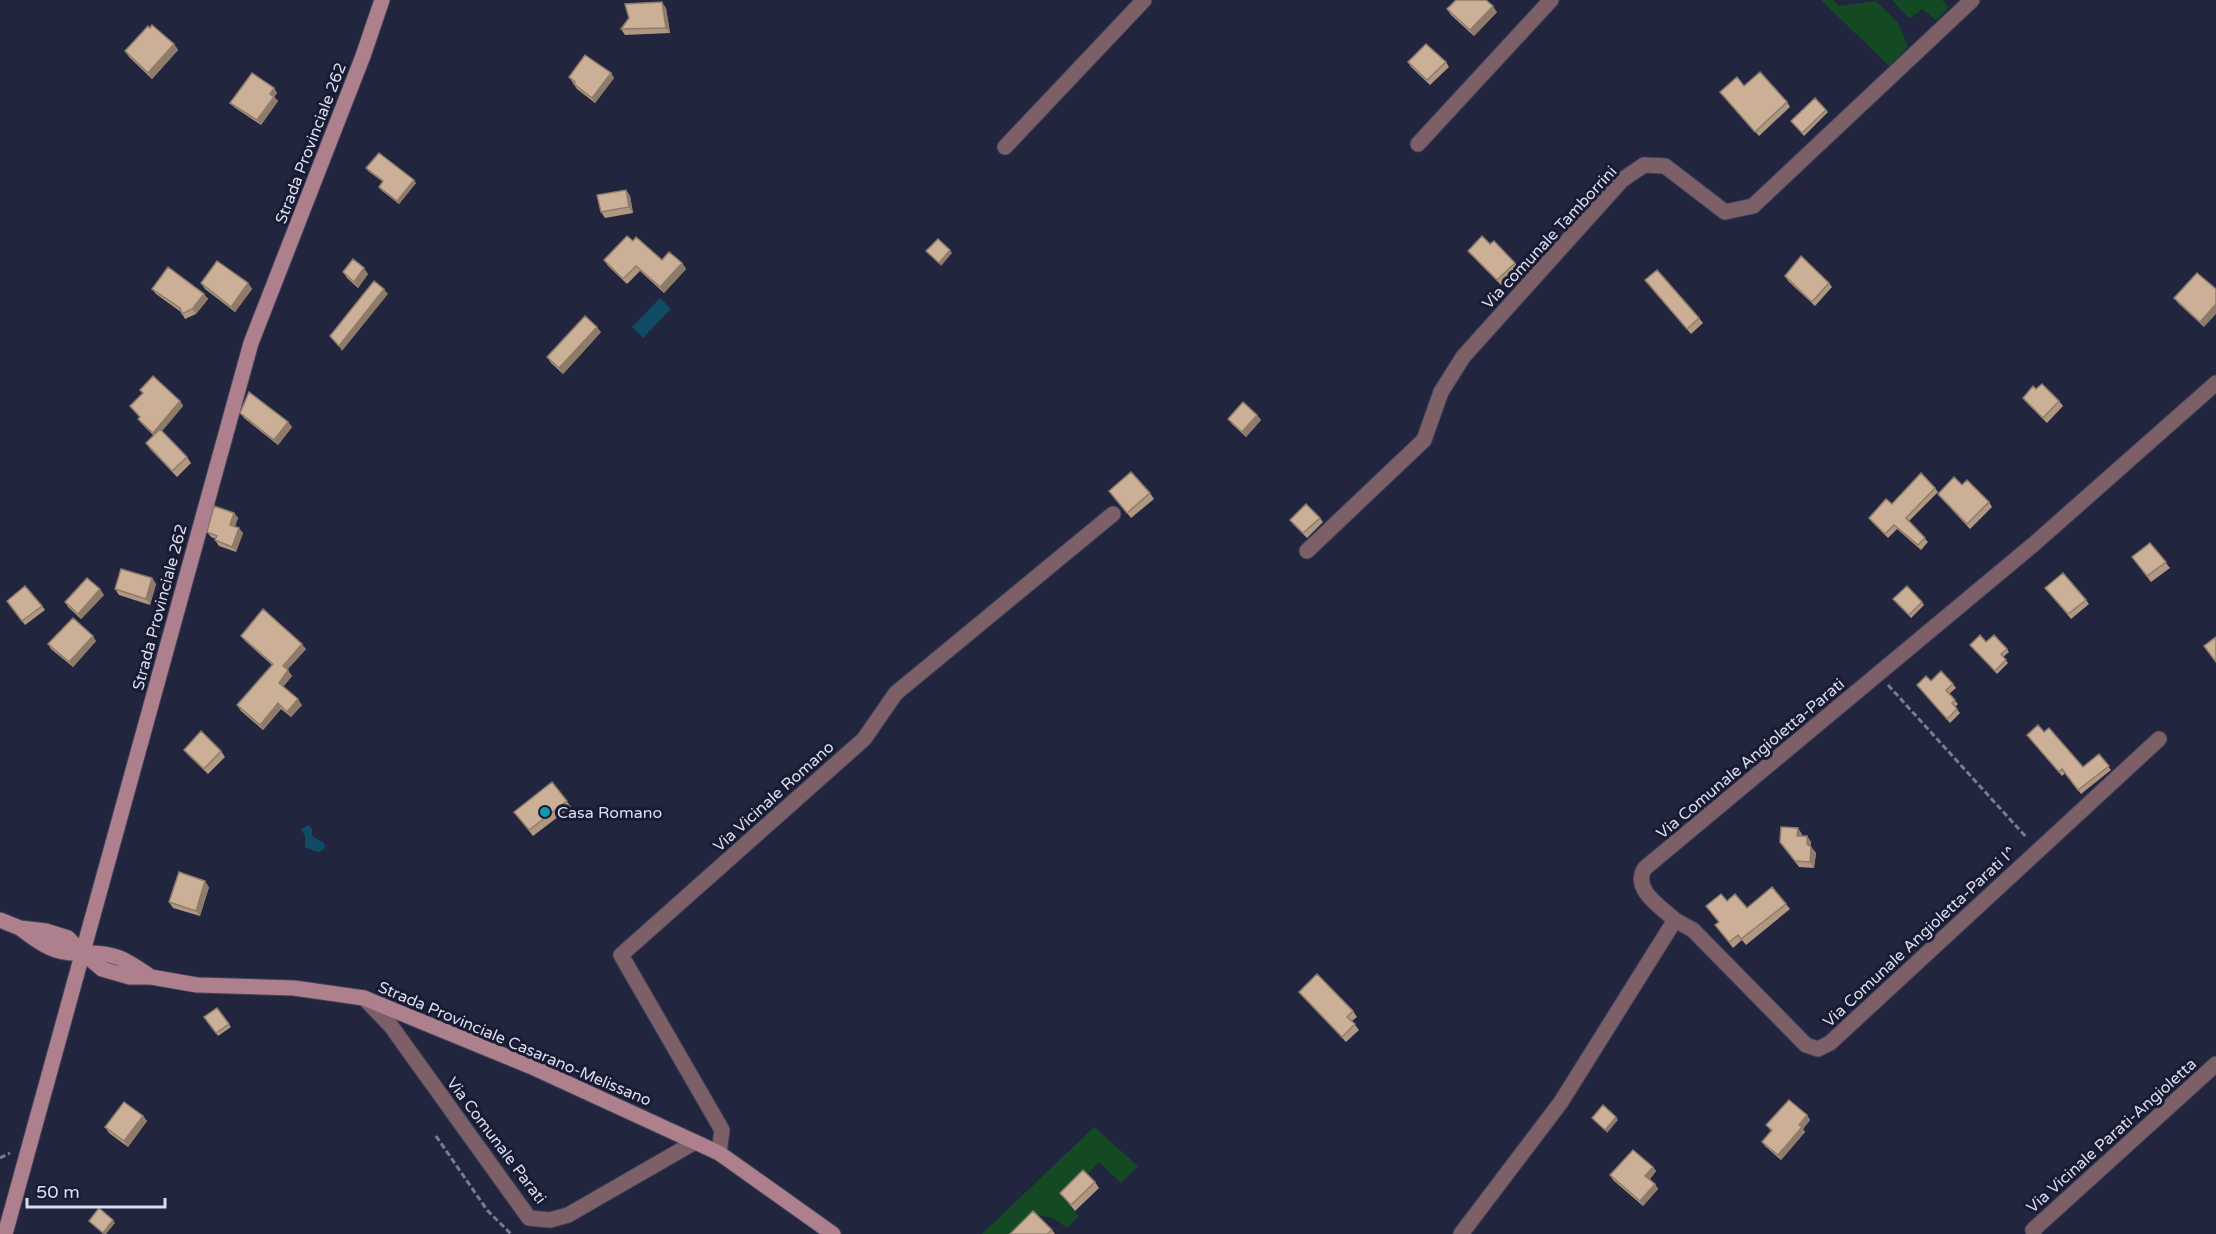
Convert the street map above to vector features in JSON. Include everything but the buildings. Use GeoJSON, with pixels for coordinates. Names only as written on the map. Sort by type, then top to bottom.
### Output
{"type":"FeatureCollection","features":[{"type":"Feature","properties":{"kind":"street","name":"Strada Provinciale 262"},"geometry":{"type":"LineString","coordinates":[[5,1234],[251,343],[363,56],[382,0]]}},
{"type":"Feature","properties":{"kind":"street"},"geometry":{"type":"LineString","coordinates":[[1005,147],[1144,0]]}},
{"type":"Feature","properties":{"kind":"street"},"geometry":{"type":"LineString","coordinates":[[1418,144],[1551,0]]}},
{"type":"Feature","properties":{"kind":"street","name":"Via comunale Tamborrini"},"geometry":{"type":"LineString","coordinates":[[1307,551],[1424,440],[1440,393],[1463,357],[1622,180],[1644,165],[1665,166],[1725,212],[1753,206],[1972,0]]}},
{"type":"Feature","properties":{"kind":"street","name":"Via Comunale Angioletta-Parati"},"geometry":{"type":"LineString","coordinates":[[1675,920],[1648,896],[1641,884],[1641,874],[1645,868],[2034,544],[2216,383]]}},
{"type":"Feature","properties":{"kind":"street","name":"Via Vicinale Romano"},"geometry":{"type":"LineString","coordinates":[[719,1153],[722,1130],[621,955],[864,739],[896,693],[1113,514]]}},
{"type":"Feature","properties":{"kind":"street","name":"Via Comunale Angioletta-Parati I^"},"geometry":{"type":"LineString","coordinates":[[1675,920],[1693,930],[1806,1045],[1818,1049],[1830,1043],[2159,739]]}},
{"type":"Feature","properties":{"kind":"street","name":"Strada Provinciale Casarano-Melissano"},"geometry":{"type":"LineString","coordinates":[[0,920],[20,928],[42,944],[65,954],[83,953],[102,969],[130,977],[151,977],[196,985],[294,988],[364,998],[532,1067],[719,1153],[833,1234]]}},
{"type":"Feature","properties":{"kind":"street"},"geometry":{"type":"LineString","coordinates":[[1461,1234],[1561,1102],[1675,920]]}},
{"type":"Feature","properties":{"kind":"street","name":"Via Comunale Parati"},"geometry":{"type":"LineString","coordinates":[[364,998],[391,1026],[529,1218],[550,1220],[568,1215],[695,1142]]}},
{"type":"Feature","properties":{"kind":"street","name":"Via Vicinale Parati-Angioletta"},"geometry":{"type":"LineString","coordinates":[[2034,1234],[2033,1230],[2216,1064]]}},
{"type":"Feature","properties":{"kind":"path"},"geometry":{"type":"LineString","coordinates":[[1879,675],[2038,850]]}},
{"type":"Feature","properties":{"kind":"path"},"geometry":{"type":"LineString","coordinates":[[436,1136],[487,1210],[511,1234]]}},
{"type":"Feature","properties":{"kind":"green space"},"geometry":{"type":"Polygon","coordinates":[[[1821,0],[1833,0],[1839,6],[1876,1],[1898,23],[1908,47],[1889,66],[1821,0]]]}},
{"type":"Feature","properties":{"kind":"green space"},"geometry":{"type":"Polygon","coordinates":[[[1892,0],[1942,0],[1949,7],[1936,20],[1922,9],[1912,17],[1908,17],[1892,0]]]}},
{"type":"Feature","properties":{"kind":"green space"},"geometry":{"type":"Polygon","coordinates":[[[1094,1127],[1138,1166],[1121,1183],[1099,1162],[1064,1199],[1079,1216],[1067,1228],[1053,1218],[1037,1215],[1018,1234],[982,1234],[1094,1127]]]}},
{"type":"Feature","properties":{"kind":"water"},"geometry":{"type":"Polygon","coordinates":[[[660,298],[671,309],[643,338],[632,327],[660,298]]]}},
{"type":"Feature","properties":{"kind":"water"},"geometry":{"type":"Polygon","coordinates":[[[309,825],[312,829],[312,836],[324,843],[325,848],[320,852],[305,848],[305,836],[301,829],[309,825]]]}},
{"type":"Feature","properties":{"kind":"place","name":"Casa Romano"},"geometry":{"type":"Point","coordinates":[545,812]}}]}
